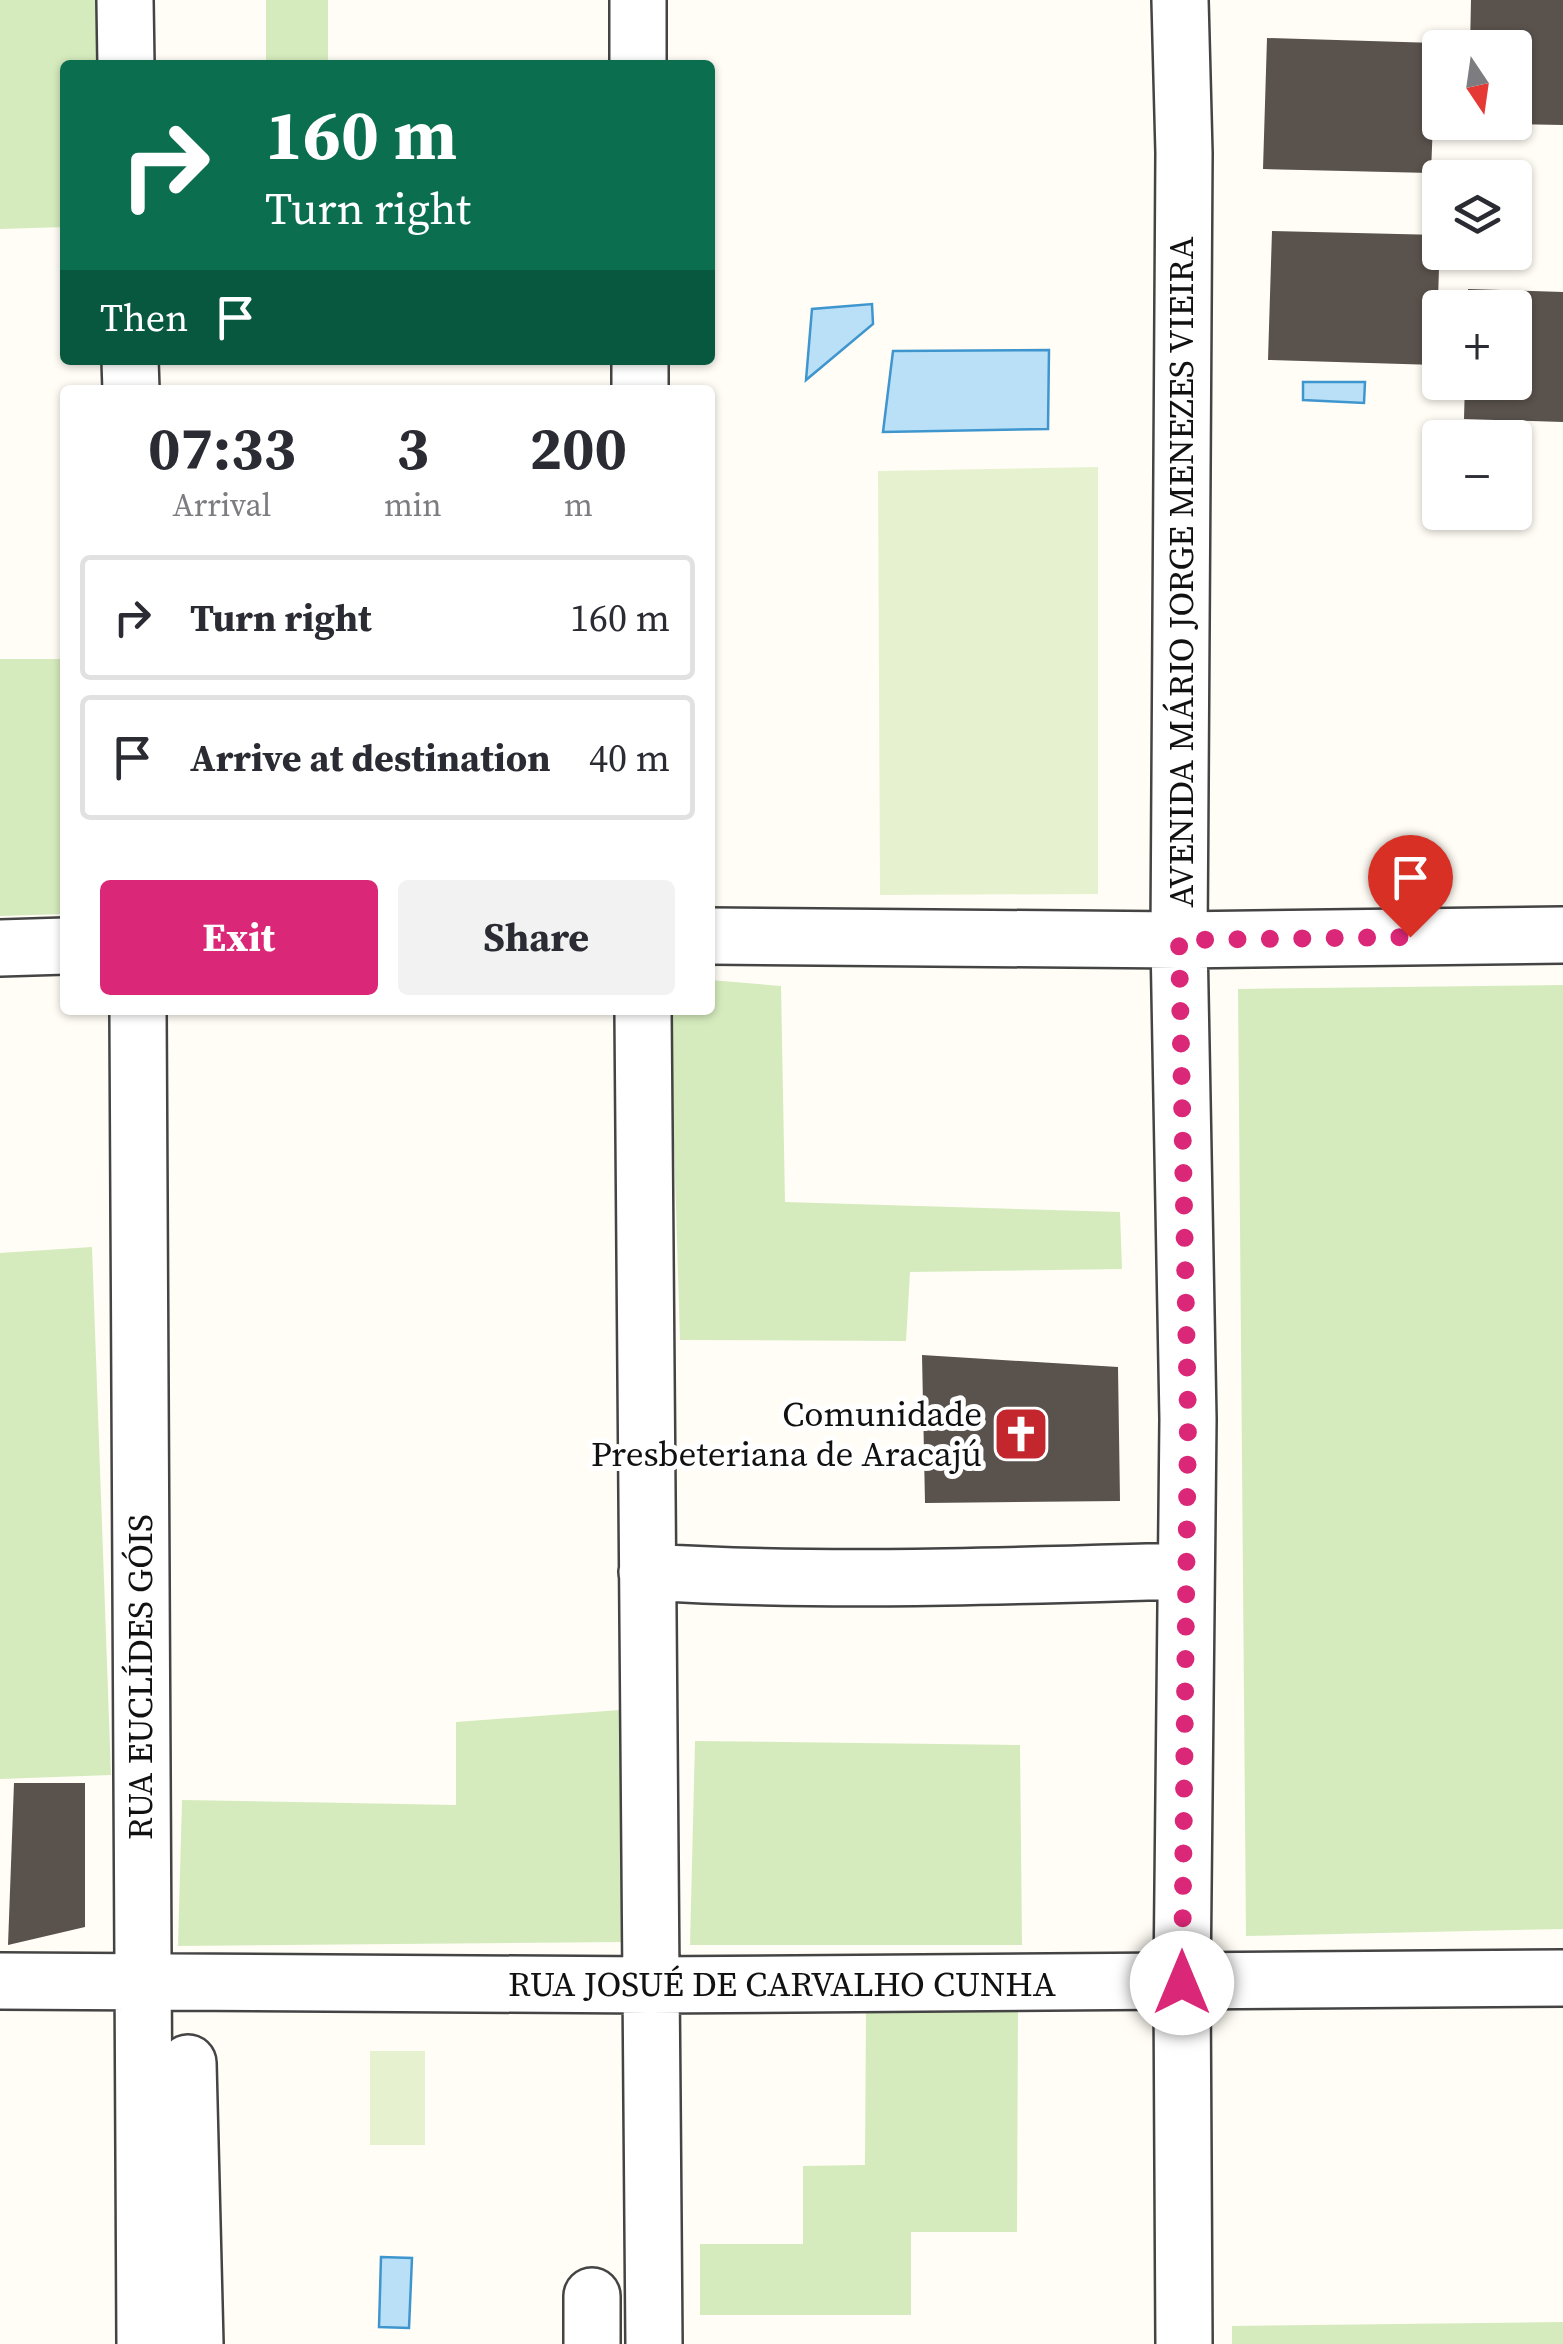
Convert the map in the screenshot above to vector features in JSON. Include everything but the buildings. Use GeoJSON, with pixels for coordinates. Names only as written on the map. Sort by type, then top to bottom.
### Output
{"type":"FeatureCollection","features":[{"type":"Feature","properties":{"kind":"street"},"geometry":{"type":"LineString","coordinates":[[125,0],[126,60]]}},
{"type":"Feature","properties":{"kind":"street"},"geometry":{"type":"LineString","coordinates":[[638,0],[638,60]]}},
{"type":"Feature","properties":{"kind":"street","name":"AVENIDA MÁRIO JORGE MENEZES VIEIRA"},"geometry":{"type":"LineString","coordinates":[[1180,0],[1184,153],[1179,940],[1188,1419],[1182,1983],[1184,2344]]}},
{"type":"Feature","properties":{"kind":"street"},"geometry":{"type":"LineString","coordinates":[[715,936],[1179,940],[1563,934]]}},
{"type":"Feature","properties":{"kind":"street"},"geometry":{"type":"LineString","coordinates":[[0,948],[60,946]]}},
{"type":"Feature","properties":{"kind":"street","name":"RUA EUCLÍDES GÓIS"},"geometry":{"type":"LineString","coordinates":[[138,1015],[145,2344]]}},
{"type":"Feature","properties":{"kind":"street"},"geometry":{"type":"LineString","coordinates":[[643,1015],[654,2344]]}},
{"type":"Feature","properties":{"kind":"street"},"geometry":{"type":"LineString","coordinates":[[647,1572],[929,1579],[1185,1571]]}},
{"type":"Feature","properties":{"kind":"street","name":"RUA JOSUÉ DE CARVALHO CUNHA"},"geometry":{"type":"LineString","coordinates":[[0,1981],[651,1985],[1563,1978]]}},
{"type":"Feature","properties":{"kind":"street"},"geometry":{"type":"LineString","coordinates":[[188,2062],[196,2344]]}},
{"type":"Feature","properties":{"kind":"green space"},"geometry":{"type":"Polygon","coordinates":[[[0,0],[97,0],[96,60],[60,60],[60,227],[0,229],[0,0]]]}},
{"type":"Feature","properties":{"kind":"green space"},"geometry":{"type":"Polygon","coordinates":[[[266,0],[328,0],[328,60],[266,60],[266,0]]]}},
{"type":"Feature","properties":{"kind":"green space"},"geometry":{"type":"Polygon","coordinates":[[[1098,467],[1098,894],[880,895],[878,471],[1098,467]]]}},
{"type":"Feature","properties":{"kind":"green space"},"geometry":{"type":"Polygon","coordinates":[[[0,659],[60,659],[60,914],[0,916],[0,659]]]}},
{"type":"Feature","properties":{"kind":"green space"},"geometry":{"type":"Polygon","coordinates":[[[715,980],[781,986],[785,1202],[1120,1212],[1122,1269],[910,1272],[906,1341],[680,1340],[670,1015],[715,1015],[715,980]]]}},
{"type":"Feature","properties":{"kind":"green space"},"geometry":{"type":"Polygon","coordinates":[[[1563,985],[1563,1929],[1246,1936],[1238,989],[1563,985]]]}},
{"type":"Feature","properties":{"kind":"green space"},"geometry":{"type":"Polygon","coordinates":[[[92,1247],[111,1775],[0,1779],[0,1253],[92,1247]]]}},
{"type":"Feature","properties":{"kind":"green space"},"geometry":{"type":"Polygon","coordinates":[[[620,1710],[623,1942],[178,1946],[182,1800],[456,1805],[456,1722],[620,1710]]]}},
{"type":"Feature","properties":{"kind":"green space"},"geometry":{"type":"Polygon","coordinates":[[[695,1741],[1020,1745],[1022,1945],[690,1945],[695,1741]]]}},
{"type":"Feature","properties":{"kind":"green space"},"geometry":{"type":"Polygon","coordinates":[[[866,2011],[1018,2011],[1017,2232],[911,2232],[911,2315],[700,2315],[700,2244],[803,2244],[803,2166],[865,2165],[866,2011]]]}},
{"type":"Feature","properties":{"kind":"green space"},"geometry":{"type":"Polygon","coordinates":[[[370,2051],[425,2051],[425,2145],[370,2145],[370,2051]]]}},
{"type":"Feature","properties":{"kind":"green space"},"geometry":{"type":"Polygon","coordinates":[[[1563,2322],[1563,2344],[1232,2344],[1232,2326],[1563,2322]]]}},
{"type":"Feature","properties":{"kind":"water"},"geometry":{"type":"Polygon","coordinates":[[[872,304],[873,324],[806,380],[812,309],[872,304]]]}},
{"type":"Feature","properties":{"kind":"water"},"geometry":{"type":"Polygon","coordinates":[[[1049,350],[1048,429],[883,432],[893,351],[1049,350]]]}},
{"type":"Feature","properties":{"kind":"water"},"geometry":{"type":"Polygon","coordinates":[[[1303,382],[1365,382],[1364,403],[1303,400],[1303,382]]]}},
{"type":"Feature","properties":{"kind":"water"},"geometry":{"type":"Polygon","coordinates":[[[381,2257],[412,2258],[409,2328],[379,2327],[381,2257]]]}},
{"type":"Feature","properties":{"kind":"place","name":"Comunidade Presbeteriana de Aracajú"},"geometry":{"type":"Point","coordinates":[1021,1434]}},
{"type":"Feature","properties":{"kind":"route"},"geometry":{"type":"LineString","coordinates":[[1182,1983],[1188,1419],[1179,940],[1410,937]]}}]}
